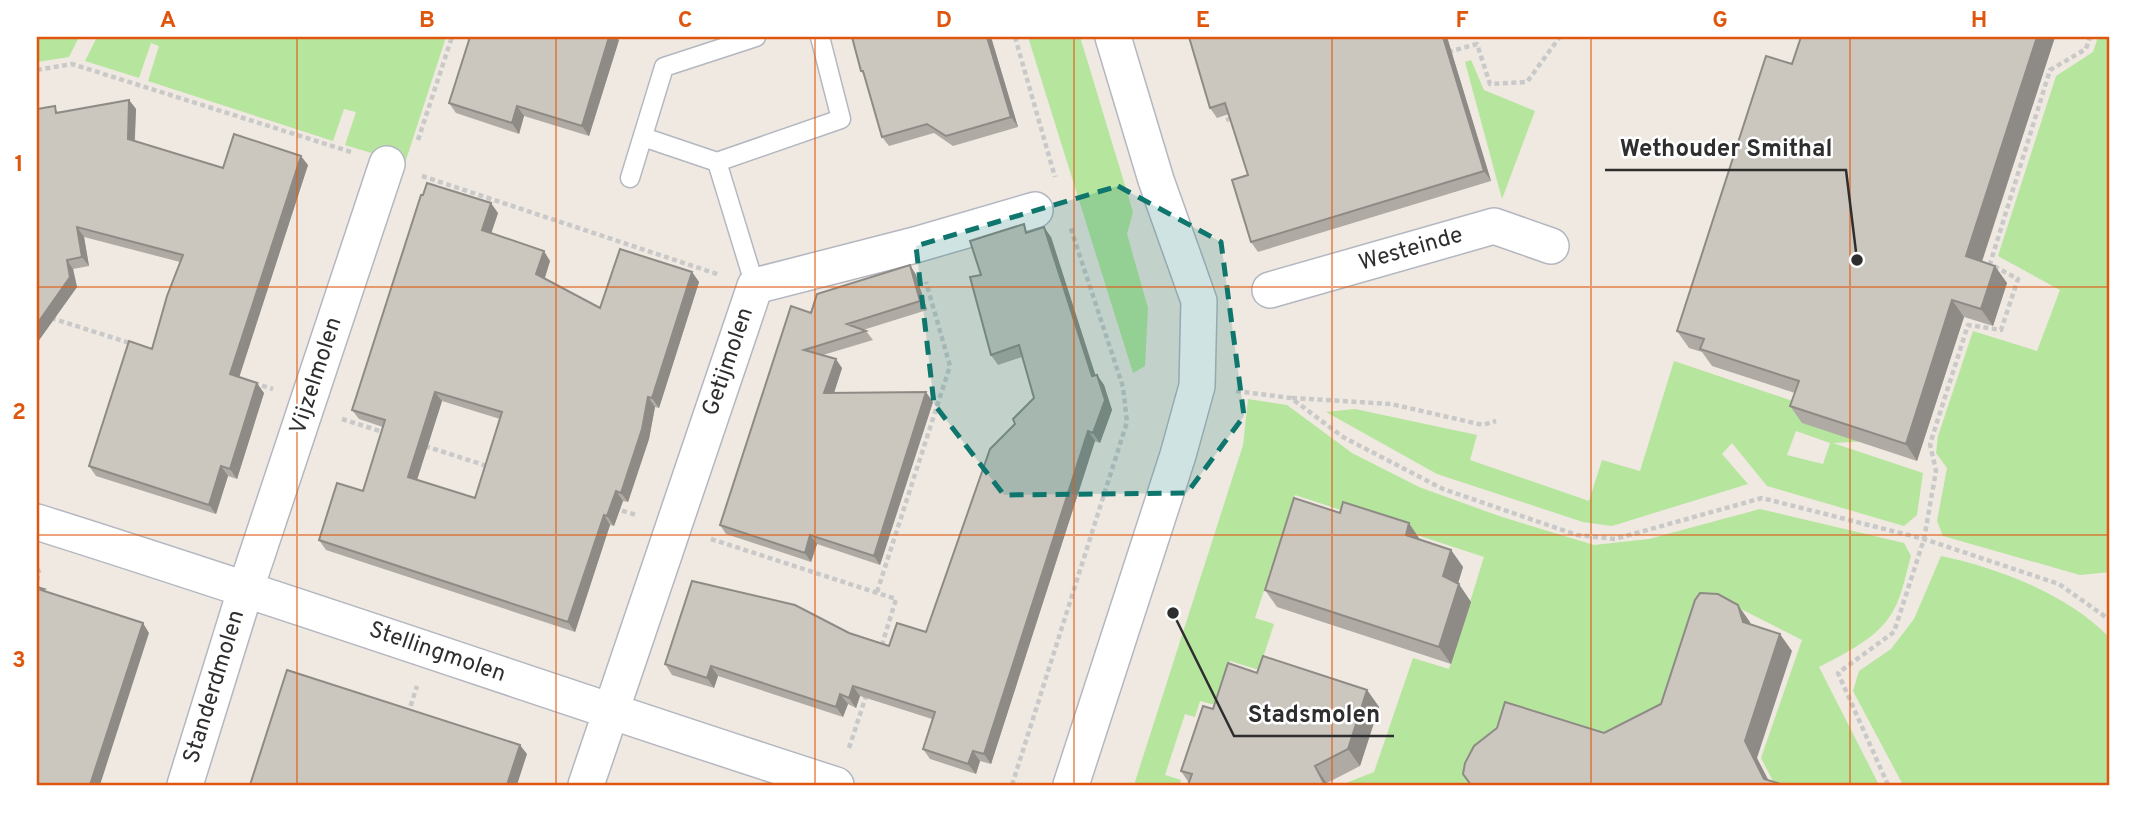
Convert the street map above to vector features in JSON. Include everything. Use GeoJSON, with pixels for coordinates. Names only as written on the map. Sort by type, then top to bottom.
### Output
{"type":"FeatureCollection","features":[{"type":"Feature","properties":{"kind":"street"},"geometry":{"type":"LineString","coordinates":[[1071,785],[1178,455],[1197,386],[1199,302],[1156,180],[1113,37]]}},
{"type":"Feature","properties":{"kind":"street","name":"Vijzelmolen"},"geometry":{"type":"LineString","coordinates":[[246,588],[387,164]]}},
{"type":"Feature","properties":{"kind":"street","name":"Getijmolen"},"geometry":{"type":"LineString","coordinates":[[586,785],[755,286],[915,245],[1054,205]]}},
{"type":"Feature","properties":{"kind":"street","name":"Westeinde"},"geometry":{"type":"LineString","coordinates":[[1270,290],[1494,226],[1552,246]]}},
{"type":"Feature","properties":{"kind":"street","name":"Stellingmolen"},"geometry":{"type":"LineString","coordinates":[[37,522],[246,588],[610,712],[841,772]]}},
{"type":"Feature","properties":{"kind":"street","name":"Standerdmolen"},"geometry":{"type":"LineString","coordinates":[[185,785],[246,588]]}},
{"type":"Feature","properties":{"kind":"lane"},"geometry":{"type":"LineString","coordinates":[[630,178],[664,67],[756,37]]}},
{"type":"Feature","properties":{"kind":"lane"},"geometry":{"type":"LineString","coordinates":[[643,137],[718,162],[841,119],[820,37]]}},
{"type":"Feature","properties":{"kind":"lane"},"geometry":{"type":"LineString","coordinates":[[718,162],[755,286]]}},
{"type":"Feature","properties":{"kind":"path"},"geometry":{"type":"LineString","coordinates":[[422,129],[452,37]]}},
{"type":"Feature","properties":{"kind":"path"},"geometry":{"type":"LineString","coordinates":[[1012,785],[1127,422],[1124,387],[1054,205],[1015,37]]}},
{"type":"Feature","properties":{"kind":"path"},"geometry":{"type":"LineString","coordinates":[[1888,785],[1838,673],[1894,632],[1924,539],[1936,471],[1930,444],[1968,325],[2001,330],[2018,279],[1990,264],[2050,70],[2086,50],[2090,37]]}},
{"type":"Feature","properties":{"kind":"path"},"geometry":{"type":"LineString","coordinates":[[1438,55],[1477,44],[1490,84],[1527,82],[1559,38]]}},
{"type":"Feature","properties":{"kind":"path"},"geometry":{"type":"LineString","coordinates":[[1226,120],[1238,116]]}},
{"type":"Feature","properties":{"kind":"path"},"geometry":{"type":"LineString","coordinates":[[877,592],[950,366],[915,245]]}},
{"type":"Feature","properties":{"kind":"path"},"geometry":{"type":"LineString","coordinates":[[46,316],[138,346]]}},
{"type":"Feature","properties":{"kind":"path"},"geometry":{"type":"LineString","coordinates":[[243,379],[309,400],[341,418],[390,434]]}},
{"type":"Feature","properties":{"kind":"path"},"geometry":{"type":"LineString","coordinates":[[1197,386],[1291,398],[1391,404],[1483,425],[1496,421]]}},
{"type":"Feature","properties":{"kind":"path"},"geometry":{"type":"LineString","coordinates":[[1291,398],[1343,437],[1443,489],[1577,535],[1615,539],[1762,498],[1924,539],[2059,584],[2110,620]]}},
{"type":"Feature","properties":{"kind":"path"},"geometry":{"type":"LineString","coordinates":[[415,443],[502,471]]}},
{"type":"Feature","properties":{"kind":"path"},"geometry":{"type":"LineString","coordinates":[[607,505],[896,598],[880,652]]}},
{"type":"Feature","properties":{"kind":"path"},"geometry":{"type":"LineString","coordinates":[[37,568],[37,580]]}},
{"type":"Feature","properties":{"kind":"path"},"geometry":{"type":"LineString","coordinates":[[405,724],[429,650]]}},
{"type":"Feature","properties":{"kind":"path"},"geometry":{"type":"LineString","coordinates":[[841,772],[867,692]]}},
{"type":"Feature","properties":{"kind":"highlighted area"},"geometry":{"type":"Polygon","coordinates":[[[1118,186],[1221,242],[1244,416],[1187,493],[1004,495],[934,404],[916,246],[1118,186]]]}},
{"type":"Feature","properties":{"kind":"green space"},"geometry":{"type":"Polygon","coordinates":[[[37,37],[79,37],[69,57],[37,62],[37,37]]]}},
{"type":"Feature","properties":{"kind":"green space"},"geometry":{"type":"Polygon","coordinates":[[[97,37],[446,37],[405,163],[345,145],[356,112],[344,109],[333,141],[148,81],[159,46],[151,43],[139,78],[85,61],[97,37]]]}},
{"type":"Feature","properties":{"kind":"green space"},"geometry":{"type":"Polygon","coordinates":[[[1028,37],[1080,37],[1085,53],[1133,212],[1127,234],[1148,308],[1145,366],[1133,373],[1028,37]]]}},
{"type":"Feature","properties":{"kind":"green space"},"geometry":{"type":"Polygon","coordinates":[[[2098,37],[2110,37],[2110,572],[2080,575],[1943,536],[1937,521],[1947,468],[1936,453],[1938,436],[1973,331],[2037,351],[2060,290],[1998,256],[2056,76],[2093,52],[2098,37]]]}},
{"type":"Feature","properties":{"kind":"green space"},"geometry":{"type":"Polygon","coordinates":[[[1471,60],[1484,90],[1535,111],[1502,199],[1465,62],[1471,60]]]}},
{"type":"Feature","properties":{"kind":"green space"},"geometry":{"type":"Polygon","coordinates":[[[1674,361],[1870,427],[1868,441],[1833,443],[1923,473],[1917,515],[1904,526],[1767,486],[1732,443],[1722,454],[1748,484],[1612,526],[1583,522],[1437,474],[1326,412],[1355,409],[1477,435],[1470,460],[1589,501],[1602,460],[1640,471],[1674,361]],[[1796,431],[1787,455],[1823,464],[1830,443],[1796,431]]]}},
{"type":"Feature","properties":{"kind":"green space"},"geometry":{"type":"Polygon","coordinates":[[[1248,399],[1287,405],[1352,453],[1419,487],[1499,516],[1594,545],[1649,539],[1760,509],[1904,543],[1911,556],[1899,597],[1888,619],[1866,640],[1819,667],[1879,785],[1775,785],[1761,758],[1802,640],[1731,604],[1671,717],[1473,785],[1341,785],[1374,772],[1413,658],[1449,669],[1484,557],[1295,495],[1255,618],[1274,624],[1259,670],[1230,661],[1215,705],[1200,701],[1195,717],[1185,714],[1165,775],[1181,780],[1180,785],[1134,785],[1243,445],[1248,399]]]}},
{"type":"Feature","properties":{"kind":"green space"},"geometry":{"type":"Polygon","coordinates":[[[1941,556],[1986,568],[2032,585],[2074,609],[2110,638],[2110,785],[1903,785],[1853,691],[1859,671],[1891,649],[1914,619],[1941,556]]]}},
{"type":"Feature","properties":{"kind":"building"},"geometry":{"type":"Polygon","coordinates":[[[470,37],[609,37],[582,126],[517,106],[512,123],[449,103],[470,37]]]}},
{"type":"Feature","properties":{"kind":"building"},"geometry":{"type":"Polygon","coordinates":[[[852,37],[987,37],[1011,117],[946,136],[927,124],[882,137],[852,37]]]}},
{"type":"Feature","properties":{"kind":"building"},"geometry":{"type":"Polygon","coordinates":[[[1189,37],[1443,37],[1484,171],[1251,242],[1232,180],[1248,175],[1225,103],[1210,108],[1189,37]]]}},
{"type":"Feature","properties":{"kind":"building"},"geometry":{"type":"Polygon","coordinates":[[[1801,37],[2037,37],[1966,256],[1995,266],[1981,309],[1952,300],[1906,444],[1790,406],[1799,381],[1700,349],[1704,339],[1677,331],[1766,56],[1792,64],[1801,37]]]}},
{"type":"Feature","properties":{"kind":"building"},"geometry":{"type":"Polygon","coordinates":[[[129,100],[128,139],[223,168],[234,134],[301,156],[230,374],[257,383],[230,469],[221,466],[209,505],[89,466],[129,341],[152,349],[167,296],[183,255],[77,227],[82,257],[67,260],[70,277],[37,324],[37,109],[55,106],[56,113],[129,100]]]}},
{"type":"Feature","properties":{"kind":"building"},"geometry":{"type":"Polygon","coordinates":[[[427,183],[491,203],[482,230],[544,251],[536,274],[600,308],[620,249],[692,272],[652,398],[648,397],[642,429],[621,493],[616,491],[607,516],[604,515],[568,622],[319,540],[337,483],[363,491],[385,420],[352,410],[427,183]],[[435,392],[408,477],[475,498],[502,412],[435,392]]]}},
{"type":"Feature","properties":{"kind":"building"},"geometry":{"type":"Polygon","coordinates":[[[1024,224],[1026,233],[1044,227],[1092,376],[1097,375],[1105,400],[1093,433],[1088,431],[984,754],[973,751],[968,764],[923,749],[935,712],[853,686],[849,698],[840,694],[836,707],[711,666],[707,678],[665,664],[692,581],[795,605],[849,633],[889,646],[897,623],[926,632],[990,449],[1015,424],[1013,419],[1034,398],[1019,345],[991,355],[970,277],[981,275],[970,241],[1024,224]]]}},
{"type":"Feature","properties":{"kind":"building"},"geometry":{"type":"Polygon","coordinates":[[[910,265],[920,301],[847,324],[866,331],[804,350],[836,359],[824,393],[926,392],[874,556],[810,535],[805,553],[720,525],[791,306],[811,313],[817,294],[910,265]]]}},
{"type":"Feature","properties":{"kind":"building"},"geometry":{"type":"Polygon","coordinates":[[[1294,498],[1340,513],[1343,502],[1409,523],[1406,535],[1451,550],[1443,576],[1459,584],[1439,647],[1265,590],[1294,498]]]}},
{"type":"Feature","properties":{"kind":"building"},"geometry":{"type":"Polygon","coordinates":[[[37,587],[143,623],[90,785],[37,785],[37,587]]]}},
{"type":"Feature","properties":{"kind":"building"},"geometry":{"type":"Polygon","coordinates":[[[1700,593],[1718,594],[1738,605],[1743,622],[1780,634],[1745,741],[1764,779],[1784,785],[1471,785],[1463,774],[1465,763],[1474,746],[1497,728],[1505,702],[1604,733],[1661,704],[1695,600],[1700,593]]]}},
{"type":"Feature","properties":{"kind":"building"},"geometry":{"type":"Polygon","coordinates":[[[1263,656],[1367,690],[1348,749],[1315,766],[1325,785],[1188,785],[1192,774],[1181,771],[1203,706],[1213,709],[1228,663],[1257,673],[1263,656]]]}},
{"type":"Feature","properties":{"kind":"building"},"geometry":{"type":"Polygon","coordinates":[[[287,670],[520,745],[507,785],[250,785],[287,670]]]}},
{"type":"Feature","properties":{"kind":"place","name":"Wethouder Smithal"},"geometry":{"type":"Point","coordinates":[1857,260]}},
{"type":"Feature","properties":{"kind":"place","name":"Stadsmolen"},"geometry":{"type":"Point","coordinates":[1173,613]}}]}
